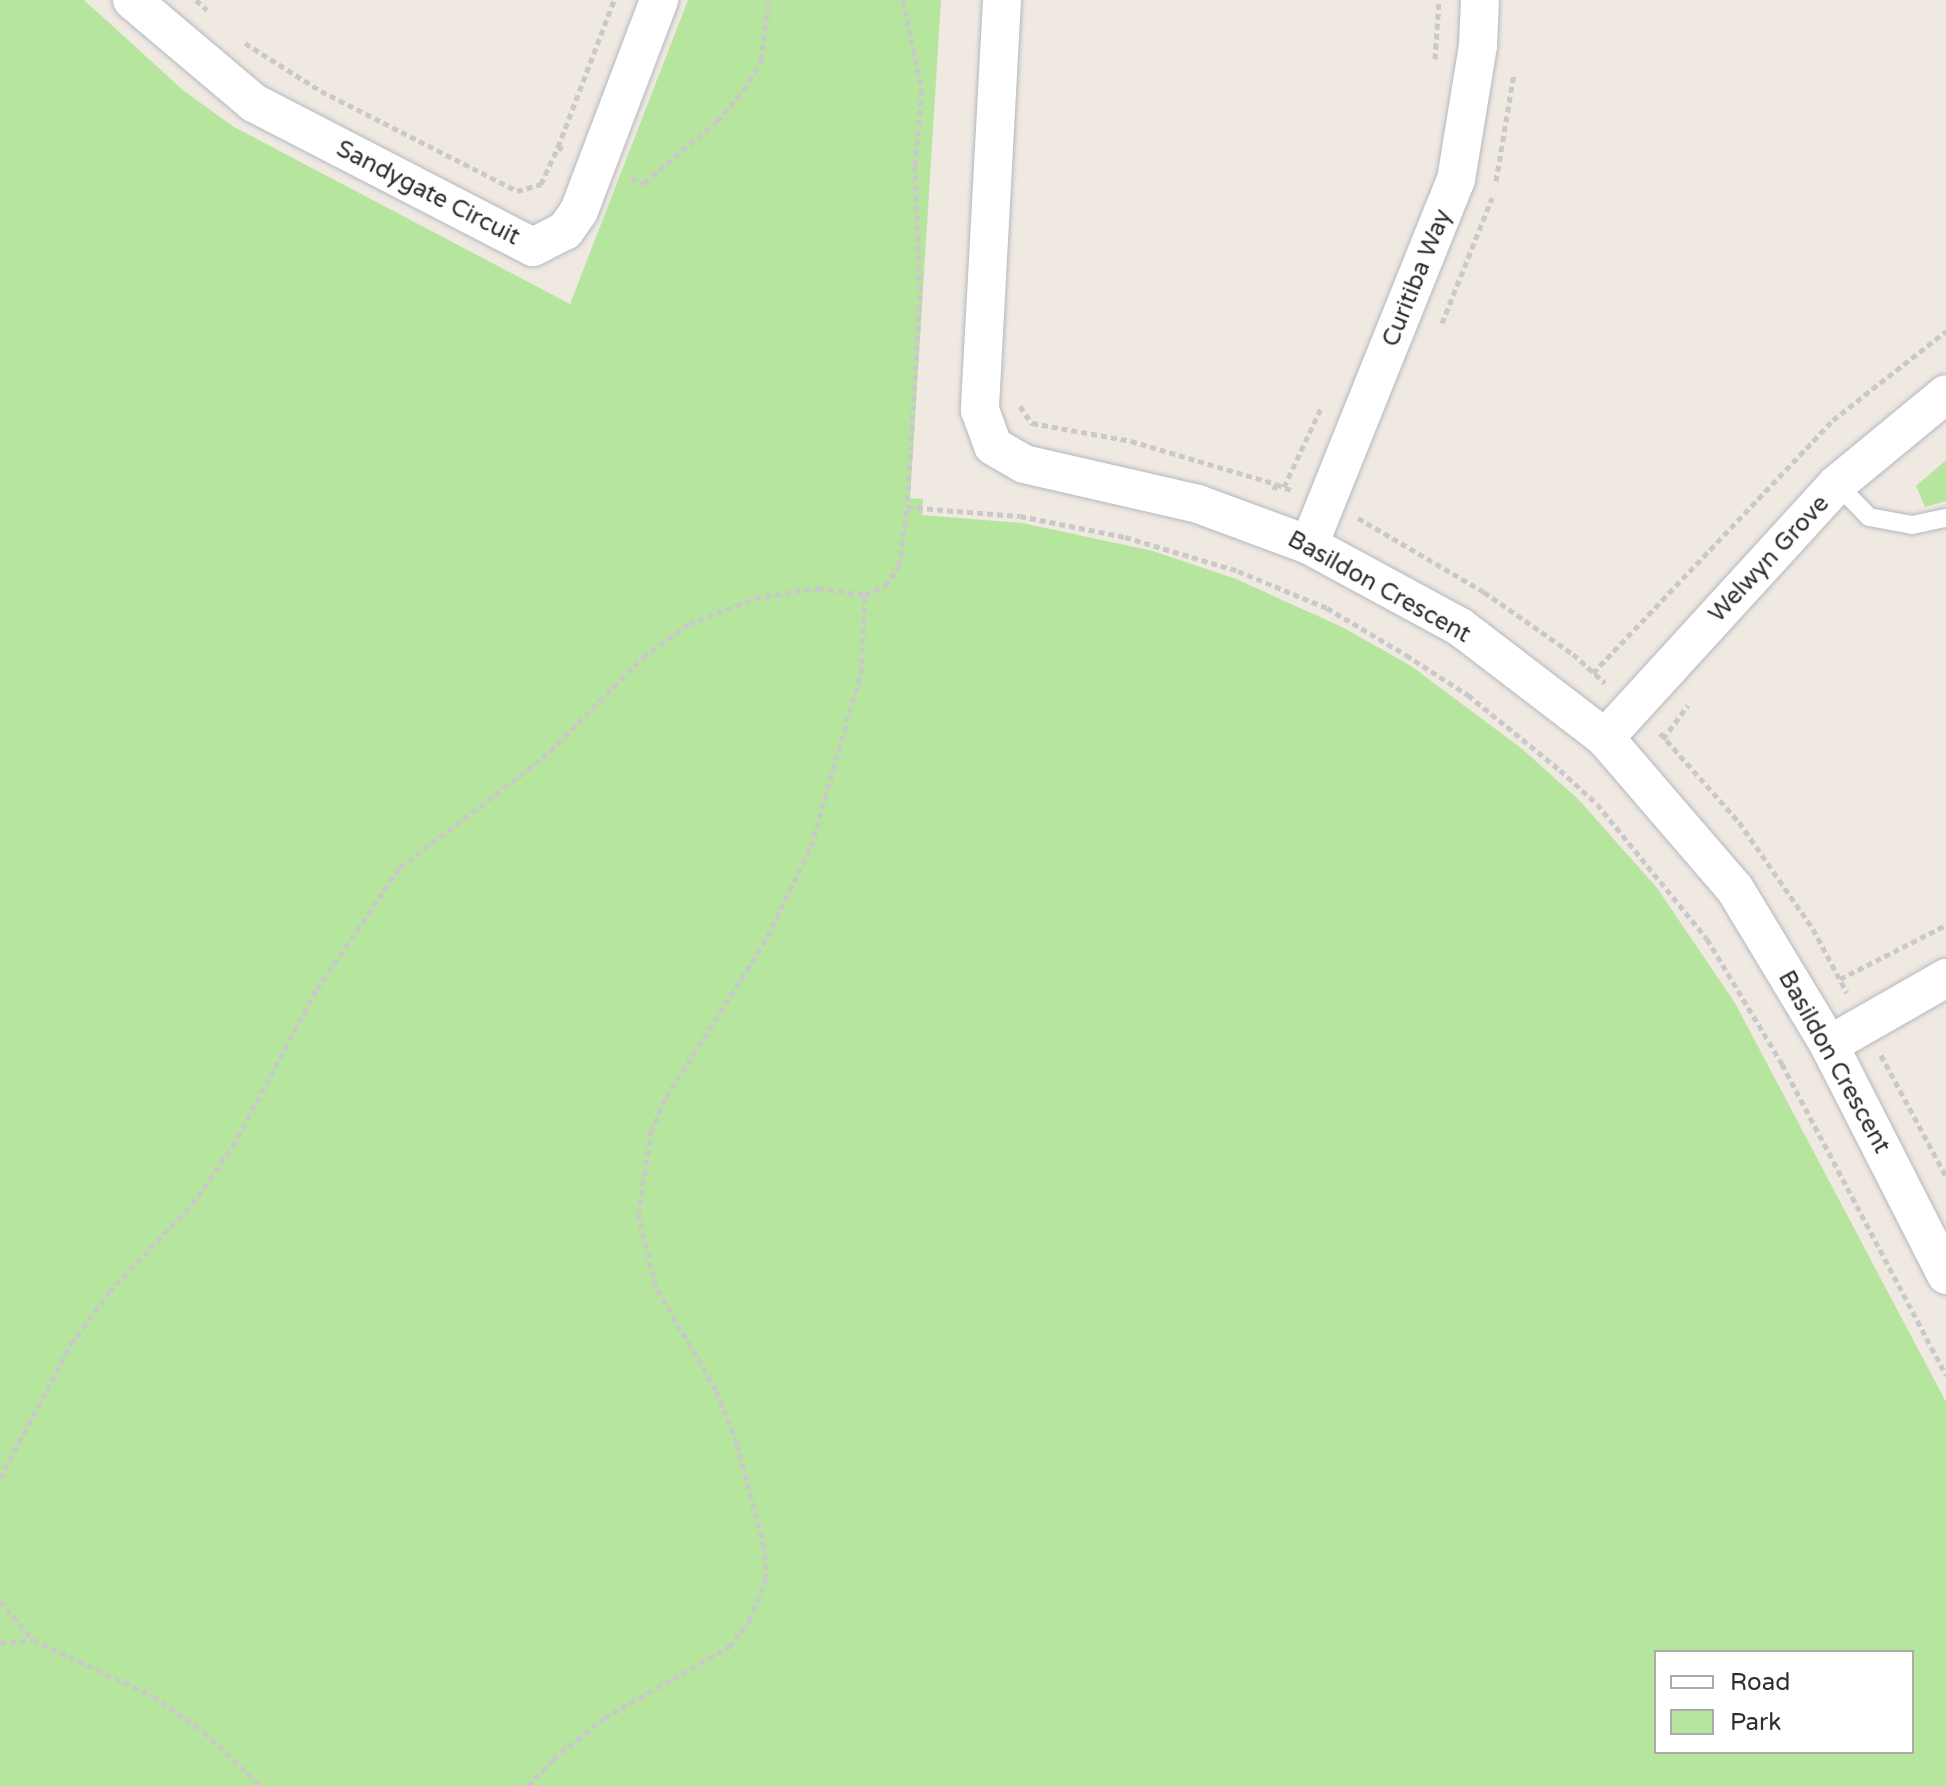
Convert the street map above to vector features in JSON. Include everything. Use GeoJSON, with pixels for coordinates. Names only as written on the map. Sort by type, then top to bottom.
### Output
{"type":"FeatureCollection","features":[{"type":"Feature","properties":{"kind":"street","name":"Sandygate Circuit"},"geometry":{"type":"LineString","coordinates":[[143,4],[254,103],[533,247],[565,231],[579,211],[659,0]]}},
{"type":"Feature","properties":{"kind":"street","name":"Basildon Crescent"},"geometry":{"type":"LineString","coordinates":[[1002,0],[980,410],[993,446],[1024,464],[1198,504],[1309,545],[1460,627],[1605,738],[1735,889],[1829,1045],[1946,1275]]}},
{"type":"Feature","properties":{"kind":"street","name":"Curitiba Way"},"geometry":{"type":"LineString","coordinates":[[1309,545],[1456,180],[1478,46],[1480,0]]}},
{"type":"Feature","properties":{"kind":"street","name":"Welwyn Grove"},"geometry":{"type":"LineString","coordinates":[[1605,738],[1837,484],[1946,394]]}},
{"type":"Feature","properties":{"kind":"street"},"geometry":{"type":"LineString","coordinates":[[1829,1045],[1946,978]]}},
{"type":"Feature","properties":{"kind":"lane"},"geometry":{"type":"LineString","coordinates":[[1837,484],[1869,517],[1912,525],[1946,518]]}},
{"type":"Feature","properties":{"kind":"path"},"geometry":{"type":"LineString","coordinates":[[237,37],[321,91],[517,191],[541,184],[614,0]]}},
{"type":"Feature","properties":{"kind":"path"},"geometry":{"type":"LineString","coordinates":[[558,147],[644,183],[717,121],[761,60],[769,0]]}},
{"type":"Feature","properties":{"kind":"path"},"geometry":{"type":"LineString","coordinates":[[0,1478],[71,1344],[109,1292],[192,1204],[233,1146],[317,989],[400,867],[543,758],[643,657],[689,624],[725,607],[818,588],[865,595],[885,586],[899,566],[907,507],[920,295],[915,165],[922,90],[903,0]]}},
{"type":"Feature","properties":{"kind":"path"},"geometry":{"type":"LineString","coordinates":[[1434,71],[1439,0]]}},
{"type":"Feature","properties":{"kind":"path"},"geometry":{"type":"LineString","coordinates":[[208,12],[218,20]]}},
{"type":"Feature","properties":{"kind":"path"},"geometry":{"type":"LineString","coordinates":[[1593,673],[1833,420],[1946,331]]}},
{"type":"Feature","properties":{"kind":"path"},"geometry":{"type":"LineString","coordinates":[[1284,487],[1327,394]]}},
{"type":"Feature","properties":{"kind":"path"},"geometry":{"type":"LineString","coordinates":[[907,507],[1034,519],[1125,537],[1238,571],[1327,608],[1406,655],[1468,695],[1560,770],[1597,804],[1707,939],[1782,1064],[1946,1375]]}},
{"type":"Feature","properties":{"kind":"path"},"geometry":{"type":"LineString","coordinates":[[528,1786],[604,1718],[729,1647],[749,1621],[766,1580],[764,1547],[737,1443],[716,1390],[656,1287],[638,1215],[651,1132],[666,1097],[763,945],[811,847],[861,673],[865,595]]}},
{"type":"Feature","properties":{"kind":"path"},"geometry":{"type":"LineString","coordinates":[[1840,979],[1946,925]]}},
{"type":"Feature","properties":{"kind":"path"},"geometry":{"type":"LineString","coordinates":[[0,1601],[33,1640],[153,1696],[204,1732],[261,1786]]}},
{"type":"Feature","properties":{"kind":"path"},"geometry":{"type":"LineString","coordinates":[[0,1643],[33,1640]]}},
{"type":"Feature","properties":{"kind":"green space"},"geometry":{"type":"Polygon","coordinates":[[[0,0],[84,0],[184,91],[234,127],[570,304],[688,0],[941,0],[910,498],[923,499],[922,515],[1022,523],[1153,551],[1236,579],[1342,627],[1411,666],[1521,748],[1579,800],[1657,888],[1735,1003],[1946,1402],[1946,1786],[0,1786],[0,0]]]}},
{"type":"Feature","properties":{"kind":"green space"},"geometry":{"type":"Polygon","coordinates":[[[1946,460],[1946,501],[1925,507],[1916,486],[1946,460]]]}}]}
